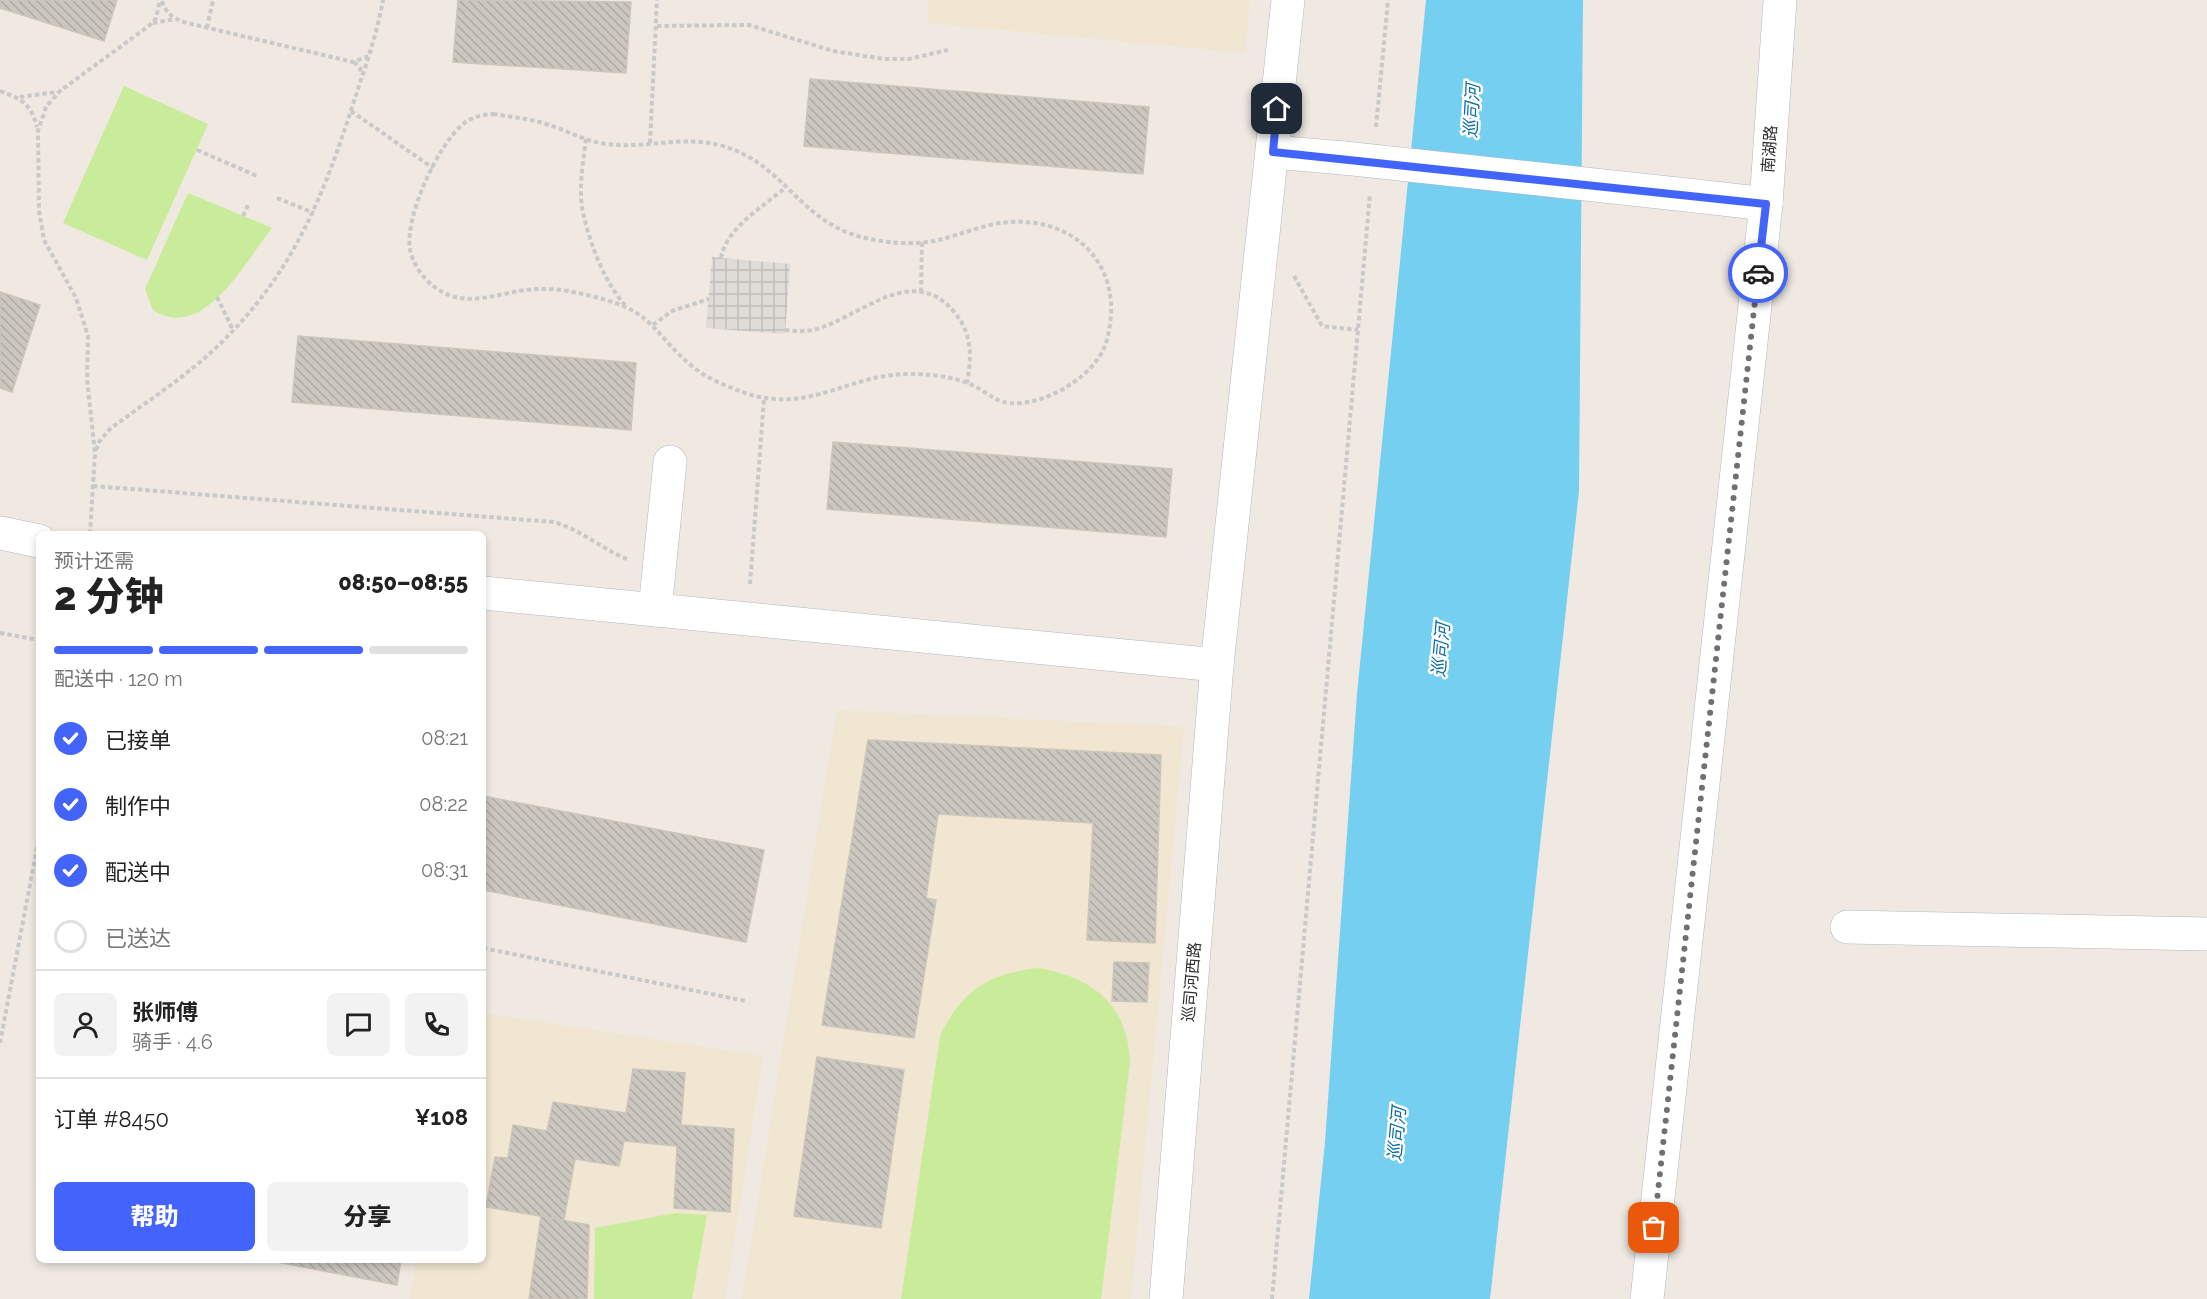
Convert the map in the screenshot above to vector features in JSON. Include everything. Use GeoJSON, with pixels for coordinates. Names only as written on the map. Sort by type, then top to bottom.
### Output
{"type":"FeatureCollection","features":[{"type":"Feature","properties":{"kind":"street"},"geometry":{"type":"LineString","coordinates":[[1288,0],[1273,152],[1766,204]]}},
{"type":"Feature","properties":{"kind":"street","name":"南湖路"},"geometry":{"type":"LineString","coordinates":[[1647,1299],[1766,204],[1780,0]]}},
{"type":"Feature","properties":{"kind":"street","name":"巡司河西路"},"geometry":{"type":"LineString","coordinates":[[1166,1299],[1217,665],[1273,152]]}},
{"type":"Feature","properties":{"kind":"street"},"geometry":{"type":"LineString","coordinates":[[655,610],[670,462]]}},
{"type":"Feature","properties":{"kind":"street"},"geometry":{"type":"LineString","coordinates":[[0,532],[36,540]]}},
{"type":"Feature","properties":{"kind":"street"},"geometry":{"type":"LineString","coordinates":[[486,593],[1217,665]]}},
{"type":"Feature","properties":{"kind":"street"},"geometry":{"type":"LineString","coordinates":[[1847,927],[2207,934]]}},
{"type":"Feature","properties":{"kind":"path"},"geometry":{"type":"LineString","coordinates":[[161,0],[169,14],[175,19]]}},
{"type":"Feature","properties":{"kind":"path"},"geometry":{"type":"LineString","coordinates":[[150,25],[156,18],[161,0]]}},
{"type":"Feature","properties":{"kind":"path"},"geometry":{"type":"LineString","coordinates":[[207,28],[213,0]]}},
{"type":"Feature","properties":{"kind":"path"},"geometry":{"type":"LineString","coordinates":[[95,453],[99,442],[110,429],[207,355],[234,330],[292,253],[329,180],[361,80],[383,0]]}},
{"type":"Feature","properties":{"kind":"path"},"geometry":{"type":"LineString","coordinates":[[650,143],[657,0]]}},
{"type":"Feature","properties":{"kind":"path"},"geometry":{"type":"LineString","coordinates":[[1376,131],[1388,0]]}},
{"type":"Feature","properties":{"kind":"path"},"geometry":{"type":"LineString","coordinates":[[38,130],[46,107],[60,91],[160,20],[175,19],[353,62],[360,68],[361,80]]}},
{"type":"Feature","properties":{"kind":"path"},"geometry":{"type":"LineString","coordinates":[[657,26],[749,25],[833,51],[884,59],[909,59],[948,50]]}},
{"type":"Feature","properties":{"kind":"path"},"geometry":{"type":"LineString","coordinates":[[353,62],[368,56]]}},
{"type":"Feature","properties":{"kind":"path"},"geometry":{"type":"LineString","coordinates":[[0,91],[19,98],[50,95],[60,91]]}},
{"type":"Feature","properties":{"kind":"path"},"geometry":{"type":"LineString","coordinates":[[19,98],[34,114],[38,130],[41,226],[47,246],[76,298],[86,325],[87,379],[95,453],[90,531]]}},
{"type":"Feature","properties":{"kind":"path"},"geometry":{"type":"LineString","coordinates":[[351,111],[433,168]]}},
{"type":"Feature","properties":{"kind":"path"},"geometry":{"type":"LineString","coordinates":[[493,114],[550,125],[586,139],[610,144],[692,140],[725,146],[745,154],[767,169],[813,213],[850,234],[897,242],[922,242],[1003,223],[1044,224],[1075,237],[1089,248],[1106,278],[1112,316],[1103,351],[1090,367],[1066,388],[1038,400],[1010,403],[996,401],[968,383],[928,374],[892,374],[872,377],[808,398],[777,401],[764,399],[721,383],[694,369],[641,314],[626,307],[574,293],[538,289],[490,298],[459,299],[433,286],[416,264],[411,253],[410,241],[414,213],[433,168],[460,127],[481,115],[493,114]]}},
{"type":"Feature","properties":{"kind":"path"},"geometry":{"type":"LineString","coordinates":[[586,139],[581,179],[583,213],[603,268],[626,307]]}},
{"type":"Feature","properties":{"kind":"path"},"geometry":{"type":"LineString","coordinates":[[197,150],[257,176]]}},
{"type":"Feature","properties":{"kind":"path"},"geometry":{"type":"LineString","coordinates":[[721,258],[723,248],[733,234],[785,188]]}},
{"type":"Feature","properties":{"kind":"path"},"geometry":{"type":"LineString","coordinates":[[1272,1299],[1371,190]]}},
{"type":"Feature","properties":{"kind":"path"},"geometry":{"type":"LineString","coordinates":[[277,198],[314,213]]}},
{"type":"Feature","properties":{"kind":"path"},"geometry":{"type":"LineString","coordinates":[[243,216],[248,205]]}},
{"type":"Feature","properties":{"kind":"path"},"geometry":{"type":"LineString","coordinates":[[921,292],[922,242]]}},
{"type":"Feature","properties":{"kind":"path"},"geometry":{"type":"LineString","coordinates":[[1294,275],[1322,326],[1358,330]]}},
{"type":"Feature","properties":{"kind":"path"},"geometry":{"type":"LineString","coordinates":[[785,330],[810,331],[886,296],[921,292],[933,294],[958,317],[964,329],[970,350],[968,383]]}},
{"type":"Feature","properties":{"kind":"path"},"geometry":{"type":"LineString","coordinates":[[218,297],[234,330]]}},
{"type":"Feature","properties":{"kind":"path"},"geometry":{"type":"LineString","coordinates":[[653,325],[672,311],[709,299]]}},
{"type":"Feature","properties":{"kind":"path"},"geometry":{"type":"LineString","coordinates":[[750,584],[764,399]]}},
{"type":"Feature","properties":{"kind":"path"},"geometry":{"type":"LineString","coordinates":[[0,633],[36,639]]}},
{"type":"Feature","properties":{"kind":"path"},"geometry":{"type":"LineString","coordinates":[[0,1043],[36,853]]}},
{"type":"Feature","properties":{"kind":"path"},"geometry":{"type":"LineString","coordinates":[[486,949],[746,1001]]}},
{"type":"Feature","properties":{"kind":"shaded area"},"geometry":{"type":"Polygon","coordinates":[[[929,0],[1250,0],[1245,53],[927,23],[929,0]]]}},
{"type":"Feature","properties":{"kind":"shaded area"},"geometry":{"type":"Polygon","coordinates":[[[712,257],[790,264],[785,334],[706,328],[712,257]]]}},
{"type":"Feature","properties":{"kind":"shaded area"},"geometry":{"type":"Polygon","coordinates":[[[837,710],[1184,727],[1131,1299],[742,1299],[837,710]]]}},
{"type":"Feature","properties":{"kind":"shaded area"},"geometry":{"type":"Polygon","coordinates":[[[486,1013],[763,1056],[725,1299],[410,1299],[416,1263],[486,1263],[486,1013]]]}},
{"type":"Feature","properties":{"kind":"green space"},"geometry":{"type":"Polygon","coordinates":[[[124,86],[208,124],[147,260],[63,223],[124,86]]]}},
{"type":"Feature","properties":{"kind":"green space"},"geometry":{"type":"Polygon","coordinates":[[[188,193],[272,228],[236,278],[206,308],[189,316],[171,317],[153,310],[145,289],[188,193]]]}},
{"type":"Feature","properties":{"kind":"green space"},"geometry":{"type":"Polygon","coordinates":[[[1038,968],[1075,978],[1104,997],[1115,1010],[1123,1025],[1128,1043],[1130,1063],[1101,1299],[901,1299],[940,1036],[958,1007],[978,987],[1005,975],[1038,968]]]}},
{"type":"Feature","properties":{"kind":"green space"},"geometry":{"type":"Polygon","coordinates":[[[675,1213],[707,1215],[692,1299],[594,1299],[595,1228],[675,1213]]]}},
{"type":"Feature","properties":{"kind":"water","name":"巡司河"},"geometry":{"type":"Polygon","coordinates":[[[1426,0],[1583,0],[1579,491],[1490,1299],[1309,1299],[1325,1142],[1357,694],[1426,0]]]}},
{"type":"Feature","properties":{"kind":"building"},"geometry":{"type":"Polygon","coordinates":[[[0,0],[117,0],[104,41],[0,8],[0,0]]]}},
{"type":"Feature","properties":{"kind":"building"},"geometry":{"type":"Polygon","coordinates":[[[458,0],[631,2],[626,73],[453,62],[458,0]]]}},
{"type":"Feature","properties":{"kind":"building"},"geometry":{"type":"Polygon","coordinates":[[[810,79],[1149,107],[1143,174],[804,146],[810,79]]]}},
{"type":"Feature","properties":{"kind":"building"},"geometry":{"type":"Polygon","coordinates":[[[0,292],[40,305],[12,392],[0,388],[0,292]]]}},
{"type":"Feature","properties":{"kind":"building"},"geometry":{"type":"Polygon","coordinates":[[[298,336],[636,363],[631,430],[292,402],[298,336]]]}},
{"type":"Feature","properties":{"kind":"building"},"geometry":{"type":"Polygon","coordinates":[[[833,442],[1172,469],[1166,537],[827,509],[833,442]]]}},
{"type":"Feature","properties":{"kind":"building"},"geometry":{"type":"Polygon","coordinates":[[[868,740],[1161,755],[1155,943],[1087,940],[1093,823],[938,814],[926,898],[936,900],[914,1038],[822,1025],[868,740]]]}},
{"type":"Feature","properties":{"kind":"building"},"geometry":{"type":"Polygon","coordinates":[[[486,797],[764,850],[746,942],[486,891],[486,797]]]}},
{"type":"Feature","properties":{"kind":"building"},"geometry":{"type":"Polygon","coordinates":[[[1114,962],[1149,963],[1147,1002],[1112,1001],[1114,962]]]}},
{"type":"Feature","properties":{"kind":"building"},"geometry":{"type":"Polygon","coordinates":[[[817,1057],[904,1070],[881,1228],[794,1216],[817,1057]]]}},
{"type":"Feature","properties":{"kind":"building"},"geometry":{"type":"Polygon","coordinates":[[[633,1069],[685,1073],[681,1125],[734,1129],[730,1212],[674,1208],[677,1146],[624,1141],[619,1166],[575,1159],[564,1220],[486,1207],[495,1157],[508,1158],[513,1125],[547,1131],[553,1102],[626,1113],[633,1069]]]}},
{"type":"Feature","properties":{"kind":"building"},"geometry":{"type":"Polygon","coordinates":[[[541,1216],[589,1225],[587,1299],[529,1299],[541,1216]]]}},
{"type":"Feature","properties":{"kind":"building"},"geometry":{"type":"Polygon","coordinates":[[[283,1263],[401,1263],[397,1285],[283,1263]]]}},
{"type":"Feature","properties":{"kind":"way so far"},"geometry":{"type":"LineString","coordinates":[[1654,1228],[1758,273]]}},
{"type":"Feature","properties":{"kind":"route"},"geometry":{"type":"LineString","coordinates":[[1277,109],[1273,152],[1766,204],[1758,273]]}}]}
